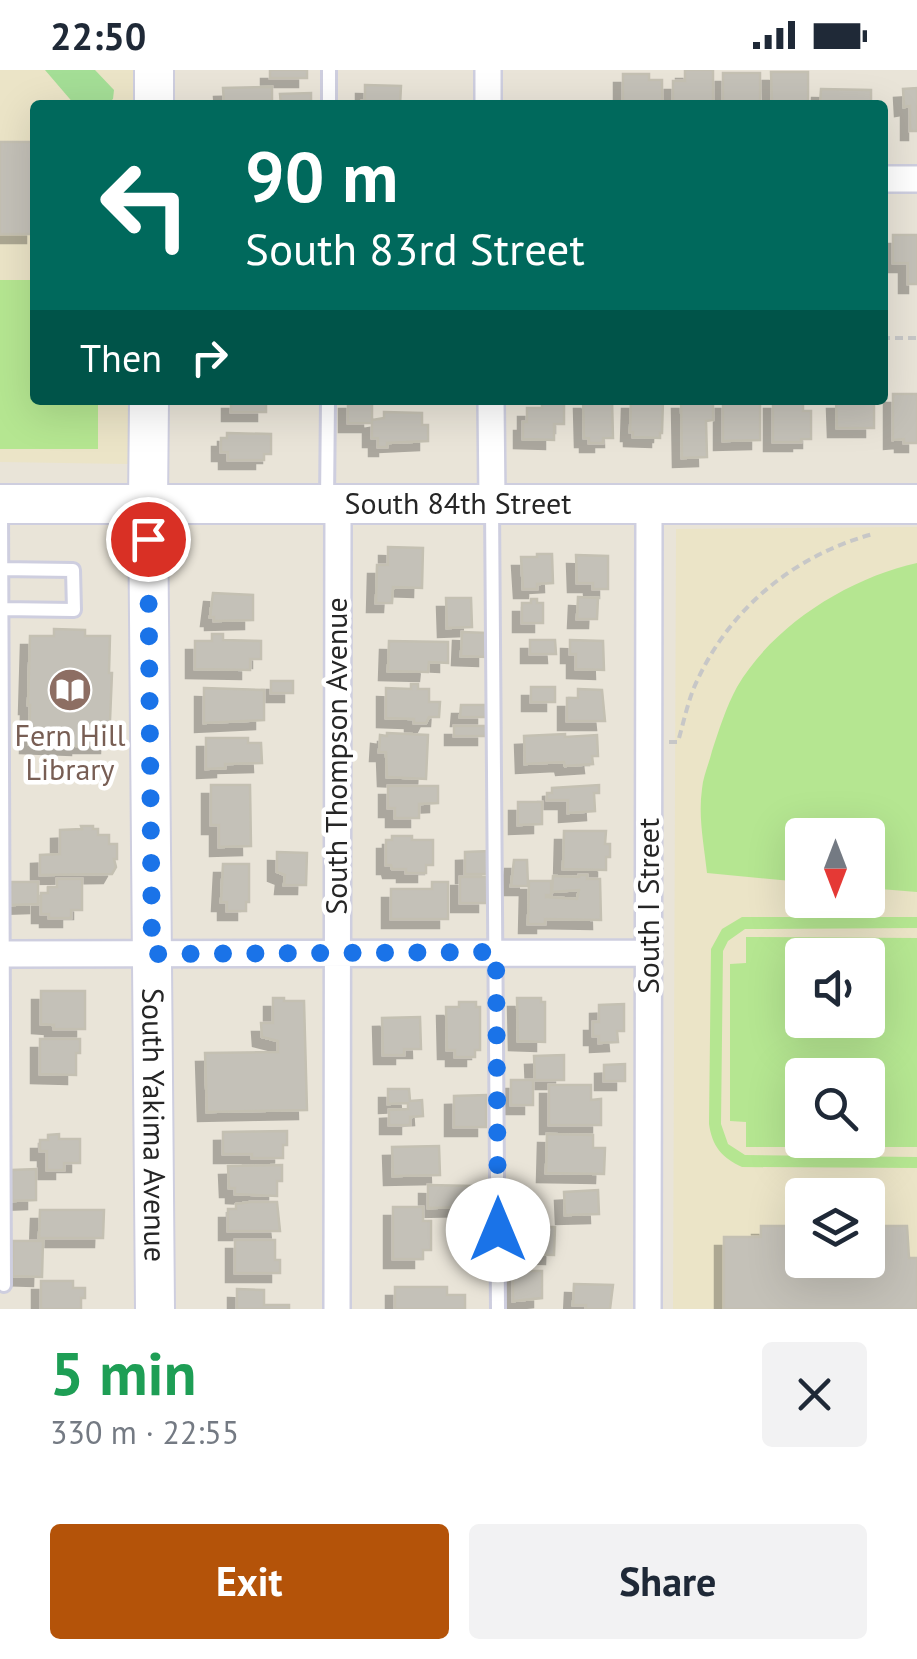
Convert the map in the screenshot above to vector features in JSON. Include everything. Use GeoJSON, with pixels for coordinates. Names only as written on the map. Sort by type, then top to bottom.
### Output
{"type":"FeatureCollection","features":[{"type":"Feature","properties":{"kind":"main road","name":"South Yakima Avenue"},"geometry":{"type":"LineString","coordinates":[[149,405],[155,1309]]}},
{"type":"Feature","properties":{"kind":"main road","name":"South 84th Street"},"geometry":{"type":"LineString","coordinates":[[0,504],[902,504]]}},
{"type":"Feature","properties":{"kind":"street"},"geometry":{"type":"LineString","coordinates":[[488,70],[488,100]]}},
{"type":"Feature","properties":{"kind":"street"},"geometry":{"type":"LineString","coordinates":[[888,179],[917,179]]}},
{"type":"Feature","properties":{"kind":"street"},"geometry":{"type":"LineString","coordinates":[[491,405],[492,503]]}},
{"type":"Feature","properties":{"kind":"street","name":"South Thompson Avenue"},"geometry":{"type":"LineString","coordinates":[[332,504],[337,1309]]}},
{"type":"Feature","properties":{"kind":"street","name":"South I Street"},"geometry":{"type":"LineString","coordinates":[[648,1309],[649,504]]}},
{"type":"Feature","properties":{"kind":"street"},"geometry":{"type":"LineString","coordinates":[[2,954],[648,953]]}},
{"type":"Feature","properties":{"kind":"lane"},"geometry":{"type":"LineString","coordinates":[[329,70],[329,100]]}},
{"type":"Feature","properties":{"kind":"lane"},"geometry":{"type":"LineString","coordinates":[[328,405],[332,504]]}},
{"type":"Feature","properties":{"kind":"lane"},"geometry":{"type":"LineString","coordinates":[[492,503],[498,1309]]}},
{"type":"Feature","properties":{"kind":"lane"},"geometry":{"type":"LineString","coordinates":[[0,504],[4,1284]]}},
{"type":"Feature","properties":{"kind":"lane"},"geometry":{"type":"LineString","coordinates":[[1,569],[73,570],[74,610],[2,609]]}},
{"type":"Feature","properties":{"kind":"path"},"geometry":{"type":"LineString","coordinates":[[888,338],[917,338]]}},
{"type":"Feature","properties":{"kind":"path"},"geometry":{"type":"LineString","coordinates":[[649,742],[678,742],[692,693],[709,657],[753,600],[786,572],[828,550],[886,531],[902,504]]}},
{"type":"Feature","properties":{"kind":"shaded area"},"geometry":{"type":"Polygon","coordinates":[[[0,70],[134,70],[134,100],[30,100],[30,405],[129,405],[128,464],[0,462],[0,70]]]}},
{"type":"Feature","properties":{"kind":"shaded area"},"geometry":{"type":"Polygon","coordinates":[[[917,527],[917,1309],[673,1309],[676,529],[917,527]]]}},
{"type":"Feature","properties":{"kind":"green space"},"geometry":{"type":"Polygon","coordinates":[[[45,70],[95,70],[114,90],[112,100],[71,100],[45,70]]]}},
{"type":"Feature","properties":{"kind":"green space"},"geometry":{"type":"Polygon","coordinates":[[[0,280],[30,280],[30,405],[98,405],[98,449],[0,449],[0,280]]]}},
{"type":"Feature","properties":{"kind":"green space"},"geometry":{"type":"Polygon","coordinates":[[[917,563],[917,892],[885,889],[885,818],[785,818],[785,880],[707,873],[701,820],[703,784],[737,687],[752,664],[792,624],[840,592],[917,563]]]}},
{"type":"Feature","properties":{"kind":"green space"},"geometry":{"type":"Polygon","coordinates":[[[742,917],[917,917],[917,928],[745,929],[728,941],[723,951],[721,1124],[728,1144],[745,1155],[917,1157],[917,1168],[742,1167],[719,1150],[709,1124],[711,949],[722,929],[742,917]]]}},
{"type":"Feature","properties":{"kind":"green space"},"geometry":{"type":"Polygon","coordinates":[[[746,937],[917,938],[917,1147],[885,1147],[885,1058],[785,1058],[785,1147],[746,1147],[746,1122],[730,1121],[730,964],[746,963],[746,937]]]}},
{"type":"Feature","properties":{"kind":"building"},"geometry":{"type":"Polygon","coordinates":[[[270,70],[307,70],[307,78],[270,78],[270,70]]]}},
{"type":"Feature","properties":{"kind":"building"},"geometry":{"type":"Polygon","coordinates":[[[685,70],[713,70],[713,100],[673,100],[673,81],[685,81],[685,70]]]}},
{"type":"Feature","properties":{"kind":"building"},"geometry":{"type":"Polygon","coordinates":[[[771,72],[808,72],[808,100],[772,100],[771,72]]]}},
{"type":"Feature","properties":{"kind":"building"},"geometry":{"type":"Polygon","coordinates":[[[723,73],[760,73],[760,100],[723,100],[723,73]]]}},
{"type":"Feature","properties":{"kind":"building"},"geometry":{"type":"Polygon","coordinates":[[[623,74],[649,74],[649,80],[662,80],[662,100],[623,100],[623,74]]]}},
{"type":"Feature","properties":{"kind":"building"},"geometry":{"type":"Polygon","coordinates":[[[365,85],[401,86],[400,100],[365,100],[365,85]]]}},
{"type":"Feature","properties":{"kind":"building"},"geometry":{"type":"Polygon","coordinates":[[[272,87],[272,100],[224,100],[223,88],[272,87]]]}},
{"type":"Feature","properties":{"kind":"building"},"geometry":{"type":"Polygon","coordinates":[[[917,88],[917,131],[910,131],[910,106],[904,107],[903,89],[917,88]]]}},
{"type":"Feature","properties":{"kind":"building"},"geometry":{"type":"Polygon","coordinates":[[[821,89],[871,90],[871,100],[820,100],[821,89]]]}},
{"type":"Feature","properties":{"kind":"building"},"geometry":{"type":"Polygon","coordinates":[[[311,93],[311,100],[281,100],[280,94],[311,93]]]}},
{"type":"Feature","properties":{"kind":"building"},"geometry":{"type":"Polygon","coordinates":[[[0,142],[30,142],[30,234],[0,234],[0,142]]]}},
{"type":"Feature","properties":{"kind":"building"},"geometry":{"type":"Polygon","coordinates":[[[893,235],[917,235],[917,284],[908,284],[908,263],[893,263],[893,235]]]}},
{"type":"Feature","properties":{"kind":"building"},"geometry":{"type":"Polygon","coordinates":[[[893,394],[917,394],[917,443],[893,440],[893,394]]]}},
{"type":"Feature","properties":{"kind":"building"},"geometry":{"type":"Polygon","coordinates":[[[231,405],[266,405],[266,412],[231,412],[231,405]]]}},
{"type":"Feature","properties":{"kind":"building"},"geometry":{"type":"Polygon","coordinates":[[[348,405],[372,405],[372,423],[348,423],[348,405]]]}},
{"type":"Feature","properties":{"kind":"building"},"geometry":{"type":"Polygon","coordinates":[[[564,405],[564,424],[554,424],[554,440],[523,439],[527,408],[564,405]]]}},
{"type":"Feature","properties":{"kind":"building"},"geometry":{"type":"Polygon","coordinates":[[[583,405],[612,405],[613,438],[589,443],[589,438],[584,438],[583,405]]]}},
{"type":"Feature","properties":{"kind":"building"},"geometry":{"type":"Polygon","coordinates":[[[631,405],[663,405],[660,438],[633,437],[631,405]]]}},
{"type":"Feature","properties":{"kind":"building"},"geometry":{"type":"Polygon","coordinates":[[[681,405],[713,405],[713,420],[706,421],[707,457],[682,458],[681,405]]]}},
{"type":"Feature","properties":{"kind":"building"},"geometry":{"type":"Polygon","coordinates":[[[723,405],[760,405],[760,440],[723,441],[723,405]]]}},
{"type":"Feature","properties":{"kind":"building"},"geometry":{"type":"Polygon","coordinates":[[[773,405],[803,405],[803,411],[811,411],[811,439],[773,442],[773,405]]]}},
{"type":"Feature","properties":{"kind":"building"},"geometry":{"type":"Polygon","coordinates":[[[836,405],[874,405],[874,428],[837,428],[836,405]]]}},
{"type":"Feature","properties":{"kind":"building"},"geometry":{"type":"Polygon","coordinates":[[[384,412],[422,413],[422,425],[428,425],[428,441],[378,447],[378,438],[372,438],[372,420],[384,418],[384,412]]]}},
{"type":"Feature","properties":{"kind":"building"},"geometry":{"type":"Polygon","coordinates":[[[227,433],[271,434],[271,454],[264,454],[264,460],[228,460],[228,452],[221,452],[221,438],[227,438],[227,433]]]}},
{"type":"Feature","properties":{"kind":"building"},"geometry":{"type":"Polygon","coordinates":[[[388,547],[423,548],[422,588],[393,587],[392,603],[376,603],[377,565],[388,565],[388,547]]]}},
{"type":"Feature","properties":{"kind":"building"},"geometry":{"type":"Polygon","coordinates":[[[552,554],[553,583],[523,589],[521,557],[552,554]]]}},
{"type":"Feature","properties":{"kind":"building"},"geometry":{"type":"Polygon","coordinates":[[[576,555],[608,556],[608,589],[593,589],[593,583],[577,583],[576,555]]]}},
{"type":"Feature","properties":{"kind":"building"},"geometry":{"type":"Polygon","coordinates":[[[213,593],[253,595],[253,620],[214,621],[210,617],[213,593]]]}},
{"type":"Feature","properties":{"kind":"building"},"geometry":{"type":"Polygon","coordinates":[[[578,597],[598,598],[597,619],[577,619],[578,597]]]}},
{"type":"Feature","properties":{"kind":"building"},"geometry":{"type":"Polygon","coordinates":[[[446,598],[471,598],[472,627],[447,628],[446,598]]]}},
{"type":"Feature","properties":{"kind":"building"},"geometry":{"type":"Polygon","coordinates":[[[531,599],[543,603],[543,623],[522,623],[522,603],[531,603],[531,599]]]}},
{"type":"Feature","properties":{"kind":"building","name":"Fern Hill Library"},"geometry":{"type":"Polygon","coordinates":[[[54,629],[85,630],[85,636],[110,636],[109,744],[29,744],[30,636],[54,636],[54,629]]]}},
{"type":"Feature","properties":{"kind":"building"},"geometry":{"type":"Polygon","coordinates":[[[462,632],[487,633],[487,657],[461,656],[462,632]]]}},
{"type":"Feature","properties":{"kind":"building"},"geometry":{"type":"Polygon","coordinates":[[[212,634],[223,634],[223,640],[261,641],[261,659],[250,659],[250,670],[195,669],[195,641],[212,641],[212,634]]]}},
{"type":"Feature","properties":{"kind":"building"},"geometry":{"type":"Polygon","coordinates":[[[530,640],[555,640],[556,654],[530,654],[530,640]]]}},
{"type":"Feature","properties":{"kind":"building"},"geometry":{"type":"Polygon","coordinates":[[[570,640],[603,641],[604,670],[576,669],[576,654],[570,654],[570,640]]]}},
{"type":"Feature","properties":{"kind":"building"},"geometry":{"type":"Polygon","coordinates":[[[389,641],[448,642],[448,663],[429,662],[428,672],[388,671],[389,641]]]}},
{"type":"Feature","properties":{"kind":"building"},"geometry":{"type":"Polygon","coordinates":[[[271,681],[293,681],[293,693],[271,693],[271,681]]]}},
{"type":"Feature","properties":{"kind":"building"},"geometry":{"type":"Polygon","coordinates":[[[411,684],[429,689],[429,702],[440,702],[439,717],[429,717],[426,723],[386,718],[386,688],[411,689],[411,684]]]}},
{"type":"Feature","properties":{"kind":"building"},"geometry":{"type":"Polygon","coordinates":[[[531,687],[555,687],[555,702],[531,702],[531,687]]]}},
{"type":"Feature","properties":{"kind":"building"},"geometry":{"type":"Polygon","coordinates":[[[204,688],[264,690],[264,720],[204,723],[204,688]]]}},
{"type":"Feature","properties":{"kind":"building"},"geometry":{"type":"Polygon","coordinates":[[[578,689],[602,690],[605,721],[567,721],[567,698],[578,698],[578,689]]]}},
{"type":"Feature","properties":{"kind":"building"},"geometry":{"type":"Polygon","coordinates":[[[461,705],[486,705],[486,717],[460,717],[461,705]]]}},
{"type":"Feature","properties":{"kind":"building"},"geometry":{"type":"Polygon","coordinates":[[[454,726],[486,726],[486,736],[454,736],[454,726]]]}},
{"type":"Feature","properties":{"kind":"building"},"geometry":{"type":"Polygon","coordinates":[[[380,735],[428,735],[426,779],[387,777],[386,752],[379,752],[380,735]]]}},
{"type":"Feature","properties":{"kind":"building"},"geometry":{"type":"Polygon","coordinates":[[[597,735],[598,756],[592,756],[593,764],[525,764],[524,736],[597,735]]]}},
{"type":"Feature","properties":{"kind":"building"},"geometry":{"type":"Polygon","coordinates":[[[206,738],[248,738],[248,743],[261,743],[262,763],[206,769],[206,738]]]}},
{"type":"Feature","properties":{"kind":"building"},"geometry":{"type":"Polygon","coordinates":[[[211,785],[250,785],[251,846],[219,847],[219,825],[211,825],[211,785]]]}},
{"type":"Feature","properties":{"kind":"building"},"geometry":{"type":"Polygon","coordinates":[[[599,785],[599,793],[594,793],[595,811],[568,813],[568,800],[547,800],[552,788],[599,785]]]}},
{"type":"Feature","properties":{"kind":"building"},"geometry":{"type":"Polygon","coordinates":[[[388,786],[438,786],[438,803],[419,804],[419,818],[395,818],[395,808],[388,808],[388,786]]]}},
{"type":"Feature","properties":{"kind":"building"},"geometry":{"type":"Polygon","coordinates":[[[518,802],[542,802],[542,824],[518,825],[518,802]]]}},
{"type":"Feature","properties":{"kind":"building"},"geometry":{"type":"Polygon","coordinates":[[[81,826],[93,826],[98,835],[109,835],[109,844],[117,844],[112,874],[40,875],[40,855],[60,854],[60,830],[82,829],[81,826]]]}},
{"type":"Feature","properties":{"kind":"building"},"geometry":{"type":"Polygon","coordinates":[[[564,831],[606,831],[610,857],[606,857],[606,870],[563,869],[564,831]]]}},
{"type":"Feature","properties":{"kind":"building"},"geometry":{"type":"Polygon","coordinates":[[[392,836],[433,840],[433,865],[426,865],[426,873],[406,873],[406,869],[386,865],[386,840],[392,840],[392,836]]]}},
{"type":"Feature","properties":{"kind":"building"},"geometry":{"type":"Polygon","coordinates":[[[490,851],[490,874],[465,874],[465,852],[490,851]]]}},
{"type":"Feature","properties":{"kind":"building"},"geometry":{"type":"Polygon","coordinates":[[[277,852],[307,853],[306,885],[284,885],[285,875],[277,872],[277,852]]]}},
{"type":"Feature","properties":{"kind":"building"},"geometry":{"type":"Polygon","coordinates":[[[514,860],[527,860],[528,886],[511,886],[514,860]]]}},
{"type":"Feature","properties":{"kind":"building"},"geometry":{"type":"Polygon","coordinates":[[[223,864],[249,864],[246,911],[227,911],[227,902],[221,902],[223,864]]]}},
{"type":"Feature","properties":{"kind":"building"},"geometry":{"type":"Polygon","coordinates":[[[553,876],[600,879],[601,920],[545,919],[545,924],[528,924],[529,881],[551,881],[551,895],[546,897],[577,899],[579,890],[552,892],[553,876]]]}},
{"type":"Feature","properties":{"kind":"building"},"geometry":{"type":"Polygon","coordinates":[[[460,877],[487,877],[487,903],[460,903],[460,877]]]}},
{"type":"Feature","properties":{"kind":"building"},"geometry":{"type":"Polygon","coordinates":[[[57,879],[82,879],[82,910],[71,910],[71,918],[41,914],[41,893],[48,893],[48,887],[57,887],[57,879]]]}},
{"type":"Feature","properties":{"kind":"building"},"geometry":{"type":"Polygon","coordinates":[[[11,882],[38,882],[38,904],[11,905],[11,882]]]}},
{"type":"Feature","properties":{"kind":"building"},"geometry":{"type":"Polygon","coordinates":[[[432,882],[448,882],[448,919],[391,919],[391,889],[432,889],[432,882]]]}},
{"type":"Feature","properties":{"kind":"building"},"geometry":{"type":"Polygon","coordinates":[[[41,991],[85,991],[85,1029],[54,1029],[54,1025],[41,1024],[41,991]]]}},
{"type":"Feature","properties":{"kind":"building"},"geometry":{"type":"Polygon","coordinates":[[[273,998],[304,1001],[307,1110],[207,1112],[205,1053],[278,1052],[278,1041],[262,1037],[261,1023],[273,1023],[273,998]]]}},
{"type":"Feature","properties":{"kind":"building"},"geometry":{"type":"Polygon","coordinates":[[[517,998],[541,998],[545,1002],[545,1042],[518,1041],[517,998]]]}},
{"type":"Feature","properties":{"kind":"building"},"geometry":{"type":"Polygon","coordinates":[[[459,1002],[476,1002],[476,1007],[480,1007],[480,1050],[475,1050],[475,1057],[455,1057],[455,1050],[447,1050],[446,1007],[459,1007],[459,1002]]]}},
{"type":"Feature","properties":{"kind":"building"},"geometry":{"type":"Polygon","coordinates":[[[624,1004],[624,1031],[617,1031],[618,1042],[599,1043],[599,1036],[593,1036],[593,1022],[599,1022],[599,1005],[624,1004]]]}},
{"type":"Feature","properties":{"kind":"building"},"geometry":{"type":"Polygon","coordinates":[[[420,1017],[421,1049],[404,1049],[404,1055],[383,1055],[382,1018],[420,1017]]]}},
{"type":"Feature","properties":{"kind":"building"},"geometry":{"type":"Polygon","coordinates":[[[40,1039],[80,1039],[76,1075],[40,1074],[40,1039]]]}},
{"type":"Feature","properties":{"kind":"building"},"geometry":{"type":"Polygon","coordinates":[[[564,1055],[564,1080],[535,1080],[534,1056],[564,1055]]]}},
{"type":"Feature","properties":{"kind":"building"},"geometry":{"type":"Polygon","coordinates":[[[625,1064],[625,1081],[604,1081],[604,1065],[625,1064]]]}},
{"type":"Feature","properties":{"kind":"building"},"geometry":{"type":"Polygon","coordinates":[[[511,1080],[533,1080],[533,1105],[511,1105],[511,1080]]]}},
{"type":"Feature","properties":{"kind":"building"},"geometry":{"type":"Polygon","coordinates":[[[549,1085],[591,1085],[591,1100],[601,1099],[601,1125],[549,1125],[549,1085]]]}},
{"type":"Feature","properties":{"kind":"building"},"geometry":{"type":"Polygon","coordinates":[[[388,1089],[409,1089],[410,1101],[422,1100],[423,1116],[410,1117],[410,1125],[389,1125],[389,1110],[408,1109],[408,1103],[388,1104],[388,1089]]]}},
{"type":"Feature","properties":{"kind":"building"},"geometry":{"type":"Polygon","coordinates":[[[486,1095],[486,1127],[454,1127],[454,1096],[486,1095]]]}},
{"type":"Feature","properties":{"kind":"building"},"geometry":{"type":"Polygon","coordinates":[[[287,1131],[283,1158],[223,1154],[223,1132],[287,1131]]]}},
{"type":"Feature","properties":{"kind":"building"},"geometry":{"type":"Polygon","coordinates":[[[59,1134],[59,1139],[80,1139],[80,1163],[64,1163],[64,1170],[47,1170],[47,1151],[40,1151],[40,1140],[59,1134]]]}},
{"type":"Feature","properties":{"kind":"building"},"geometry":{"type":"Polygon","coordinates":[[[547,1134],[593,1135],[593,1148],[605,1148],[604,1174],[546,1173],[547,1134]]]}},
{"type":"Feature","properties":{"kind":"building"},"geometry":{"type":"Polygon","coordinates":[[[439,1146],[440,1175],[393,1176],[392,1147],[439,1146]]]}},
{"type":"Feature","properties":{"kind":"building"},"geometry":{"type":"Polygon","coordinates":[[[282,1165],[277,1196],[235,1194],[235,1188],[229,1188],[228,1166],[282,1165]]]}},
{"type":"Feature","properties":{"kind":"building"},"geometry":{"type":"Polygon","coordinates":[[[36,1169],[36,1200],[12,1201],[12,1170],[36,1169]]]}},
{"type":"Feature","properties":{"kind":"building"},"geometry":{"type":"Polygon","coordinates":[[[428,1185],[474,1186],[474,1207],[428,1208],[428,1185]]]}},
{"type":"Feature","properties":{"kind":"building"},"geometry":{"type":"Polygon","coordinates":[[[598,1190],[599,1214],[565,1215],[564,1192],[598,1190]]]}},
{"type":"Feature","properties":{"kind":"building"},"geometry":{"type":"Polygon","coordinates":[[[250,1202],[277,1202],[280,1231],[228,1231],[228,1209],[250,1202]]]}},
{"type":"Feature","properties":{"kind":"building"},"geometry":{"type":"Polygon","coordinates":[[[393,1207],[423,1207],[423,1221],[431,1221],[431,1250],[423,1250],[423,1259],[393,1259],[393,1207]]]}},
{"type":"Feature","properties":{"kind":"building"},"geometry":{"type":"Polygon","coordinates":[[[40,1210],[104,1210],[103,1238],[39,1238],[40,1210]]]}},
{"type":"Feature","properties":{"kind":"building"},"geometry":{"type":"Polygon","coordinates":[[[761,1226],[785,1226],[785,1278],[885,1278],[885,1226],[907,1226],[909,1258],[917,1258],[917,1309],[724,1309],[724,1237],[761,1237],[761,1226]]]}},
{"type":"Feature","properties":{"kind":"building"},"geometry":{"type":"Polygon","coordinates":[[[534,1227],[555,1227],[554,1255],[515,1254],[515,1240],[520,1240],[520,1233],[534,1233],[534,1227]]]}},
{"type":"Feature","properties":{"kind":"building"},"geometry":{"type":"Polygon","coordinates":[[[235,1240],[275,1240],[280,1273],[235,1273],[235,1240]]]}},
{"type":"Feature","properties":{"kind":"building"},"geometry":{"type":"Polygon","coordinates":[[[13,1241],[43,1241],[42,1277],[13,1276],[13,1241]]]}},
{"type":"Feature","properties":{"kind":"building"},"geometry":{"type":"Polygon","coordinates":[[[513,1271],[542,1271],[542,1298],[513,1301],[513,1271]]]}},
{"type":"Feature","properties":{"kind":"building"},"geometry":{"type":"Polygon","coordinates":[[[41,1281],[73,1281],[73,1288],[85,1288],[81,1309],[41,1309],[41,1281]]]}},
{"type":"Feature","properties":{"kind":"building"},"geometry":{"type":"Polygon","coordinates":[[[574,1284],[613,1285],[610,1309],[573,1305],[574,1284]]]}},
{"type":"Feature","properties":{"kind":"building"},"geometry":{"type":"Polygon","coordinates":[[[395,1287],[447,1287],[447,1295],[465,1295],[465,1309],[395,1309],[395,1287]]]}},
{"type":"Feature","properties":{"kind":"building"},"geometry":{"type":"Polygon","coordinates":[[[237,1289],[264,1290],[264,1305],[289,1305],[289,1309],[237,1309],[237,1289]]]}},
{"type":"Feature","properties":{"kind":"place","name":"Fern Hill Library"},"geometry":{"type":"Point","coordinates":[70,690]}},
{"type":"Feature","properties":{"kind":"route"},"geometry":{"type":"LineString","coordinates":[[148,539],[152,954],[496,952],[498,1230]]}}]}
